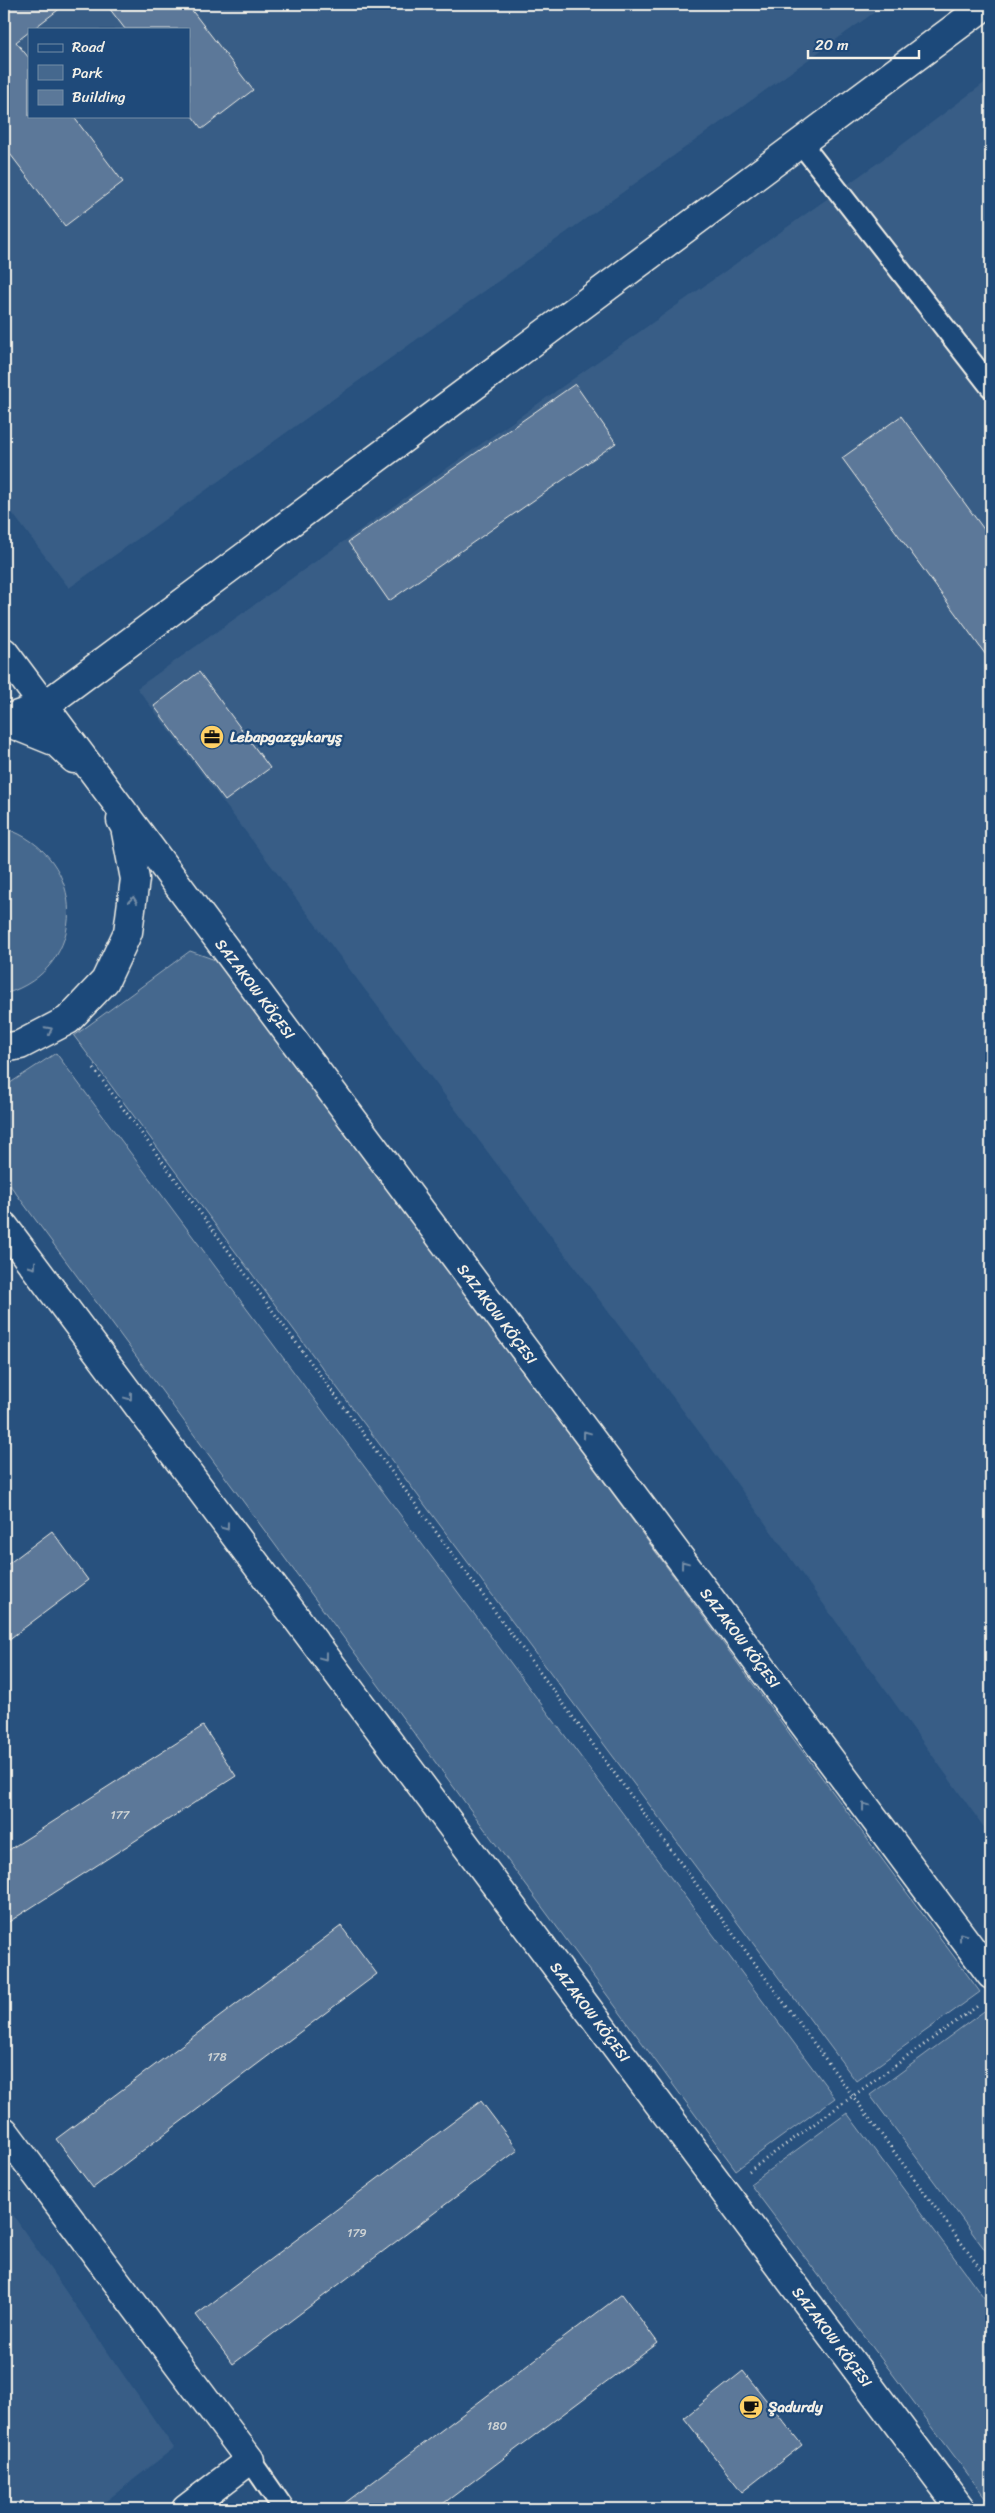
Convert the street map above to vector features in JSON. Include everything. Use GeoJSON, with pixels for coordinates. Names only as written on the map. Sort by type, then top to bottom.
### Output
{"type":"FeatureCollection","features":[{"type":"Feature","properties":{"kind":"main road"},"geometry":{"type":"LineString","coordinates":[[4,721],[44,706],[987,4]]}},
{"type":"Feature","properties":{"kind":"main road","name":"SAZAKOW KÖÇESI"},"geometry":{"type":"LineString","coordinates":[[4,652],[988,1988]]}},
{"type":"Feature","properties":{"kind":"main road"},"geometry":{"type":"LineString","coordinates":[[4,721],[56,742],[99,780],[125,827],[135,879],[128,932],[105,981],[68,1020],[20,1045],[4,1048]]}},
{"type":"Feature","properties":{"kind":"main road","name":"SAZAKOW KÖÇESI"},"geometry":{"type":"LineString","coordinates":[[4,1226],[961,2509]]}},
{"type":"Feature","properties":{"kind":"main road"},"geometry":{"type":"LineString","coordinates":[[4,2131],[250,2460],[186,2509]]}},
{"type":"Feature","properties":{"kind":"lane"},"geometry":{"type":"LineString","coordinates":[[800,142],[991,387]]}},
{"type":"Feature","properties":{"kind":"lane"},"geometry":{"type":"LineString","coordinates":[[250,2460],[284,2509]]}},
{"type":"Feature","properties":{"kind":"path"},"geometry":{"type":"LineString","coordinates":[[94,1069],[991,2283]]}},
{"type":"Feature","properties":{"kind":"path"},"geometry":{"type":"LineString","coordinates":[[742,2177],[852,2096],[988,1988]]}},
{"type":"Feature","properties":{"kind":"shaded area"},"geometry":{"type":"Polygon","coordinates":[[[4,4],[886,4],[69,588],[4,502],[4,4]]]}},
{"type":"Feature","properties":{"kind":"shaded area"},"geometry":{"type":"Polygon","coordinates":[[[991,78],[991,1837],[709,1445],[137,688],[879,162],[991,78]]]}},
{"type":"Feature","properties":{"kind":"shaded area"},"geometry":{"type":"Polygon","coordinates":[[[4,2202],[174,2448],[96,2509],[4,2509],[4,2202]]]}},
{"type":"Feature","properties":{"kind":"green space"},"geometry":{"type":"Polygon","coordinates":[[[4,828],[32,842],[52,862],[64,886],[68,912],[64,938],[52,962],[32,981],[4,994],[4,828]]]}},
{"type":"Feature","properties":{"kind":"green space"},"geometry":{"type":"Polygon","coordinates":[[[190,951],[221,962],[980,1992],[856,2081],[74,1036],[190,951]]]}},
{"type":"Feature","properties":{"kind":"green space"},"geometry":{"type":"Polygon","coordinates":[[[56,1053],[835,2098],[736,2170],[4,1177],[4,1087],[56,1053]]]}},
{"type":"Feature","properties":{"kind":"green space"},"geometry":{"type":"Polygon","coordinates":[[[991,2006],[991,2258],[870,2095],[991,2006]]]}},
{"type":"Feature","properties":{"kind":"green space"},"geometry":{"type":"Polygon","coordinates":[[[847,2113],[991,2307],[991,2505],[750,2184],[847,2113]]]}},
{"type":"Feature","properties":{"kind":"building"},"geometry":{"type":"Polygon","coordinates":[[[4,4],[66,4],[34,28],[28,28],[28,33],[16,42],[28,57],[28,118],[75,118],[123,182],[65,226],[4,146],[4,4]]]}},
{"type":"Feature","properties":{"kind":"building"},"geometry":{"type":"Polygon","coordinates":[[[106,4],[187,4],[253,90],[202,129],[190,113],[190,28],[124,28],[106,4]]]}},
{"type":"Feature","properties":{"kind":"building"},"geometry":{"type":"Polygon","coordinates":[[[575,384],[616,443],[389,601],[348,542],[575,384]]]}},
{"type":"Feature","properties":{"kind":"building"},"geometry":{"type":"Polygon","coordinates":[[[901,416],[991,539],[991,662],[842,458],[901,416]]]}},
{"type":"Feature","properties":{"kind":"building","name":"Lebapgazçykaryş"},"geometry":{"type":"Polygon","coordinates":[[[199,672],[270,768],[225,801],[154,706],[199,672]]]}},
{"type":"Feature","properties":{"kind":"building"},"geometry":{"type":"Polygon","coordinates":[[[52,1531],[88,1580],[4,1643],[4,1567],[52,1531]]]}},
{"type":"Feature","properties":{"kind":"building"},"geometry":{"type":"Polygon","coordinates":[[[203,1726],[236,1776],[4,1925],[4,1853],[203,1726]]]}},
{"type":"Feature","properties":{"kind":"building"},"geometry":{"type":"Polygon","coordinates":[[[341,1926],[377,1974],[93,2188],[56,2139],[341,1926]]]}},
{"type":"Feature","properties":{"kind":"building"},"geometry":{"type":"Polygon","coordinates":[[[481,2101],[518,2150],[233,2364],[196,2315],[481,2101]]]}},
{"type":"Feature","properties":{"kind":"building"},"geometry":{"type":"Polygon","coordinates":[[[622,2294],[658,2343],[436,2509],[337,2509],[622,2294]]]}},
{"type":"Feature","properties":{"kind":"building"},"geometry":{"type":"Polygon","coordinates":[[[743,2371],[802,2445],[742,2492],[684,2418],[743,2371]]]}},
{"type":"Feature","properties":{"kind":"building"},"geometry":{"type":"Polygon","coordinates":[[[767,2501],[774,2509],[756,2509],[767,2501]]]}},
{"type":"Feature","properties":{"kind":"place","name":"Lebapgazçykaryş"},"geometry":{"type":"Point","coordinates":[212,737]}},
{"type":"Feature","properties":{"kind":"place","name":"Şadurdy"},"geometry":{"type":"Point","coordinates":[751,2407]}}]}
